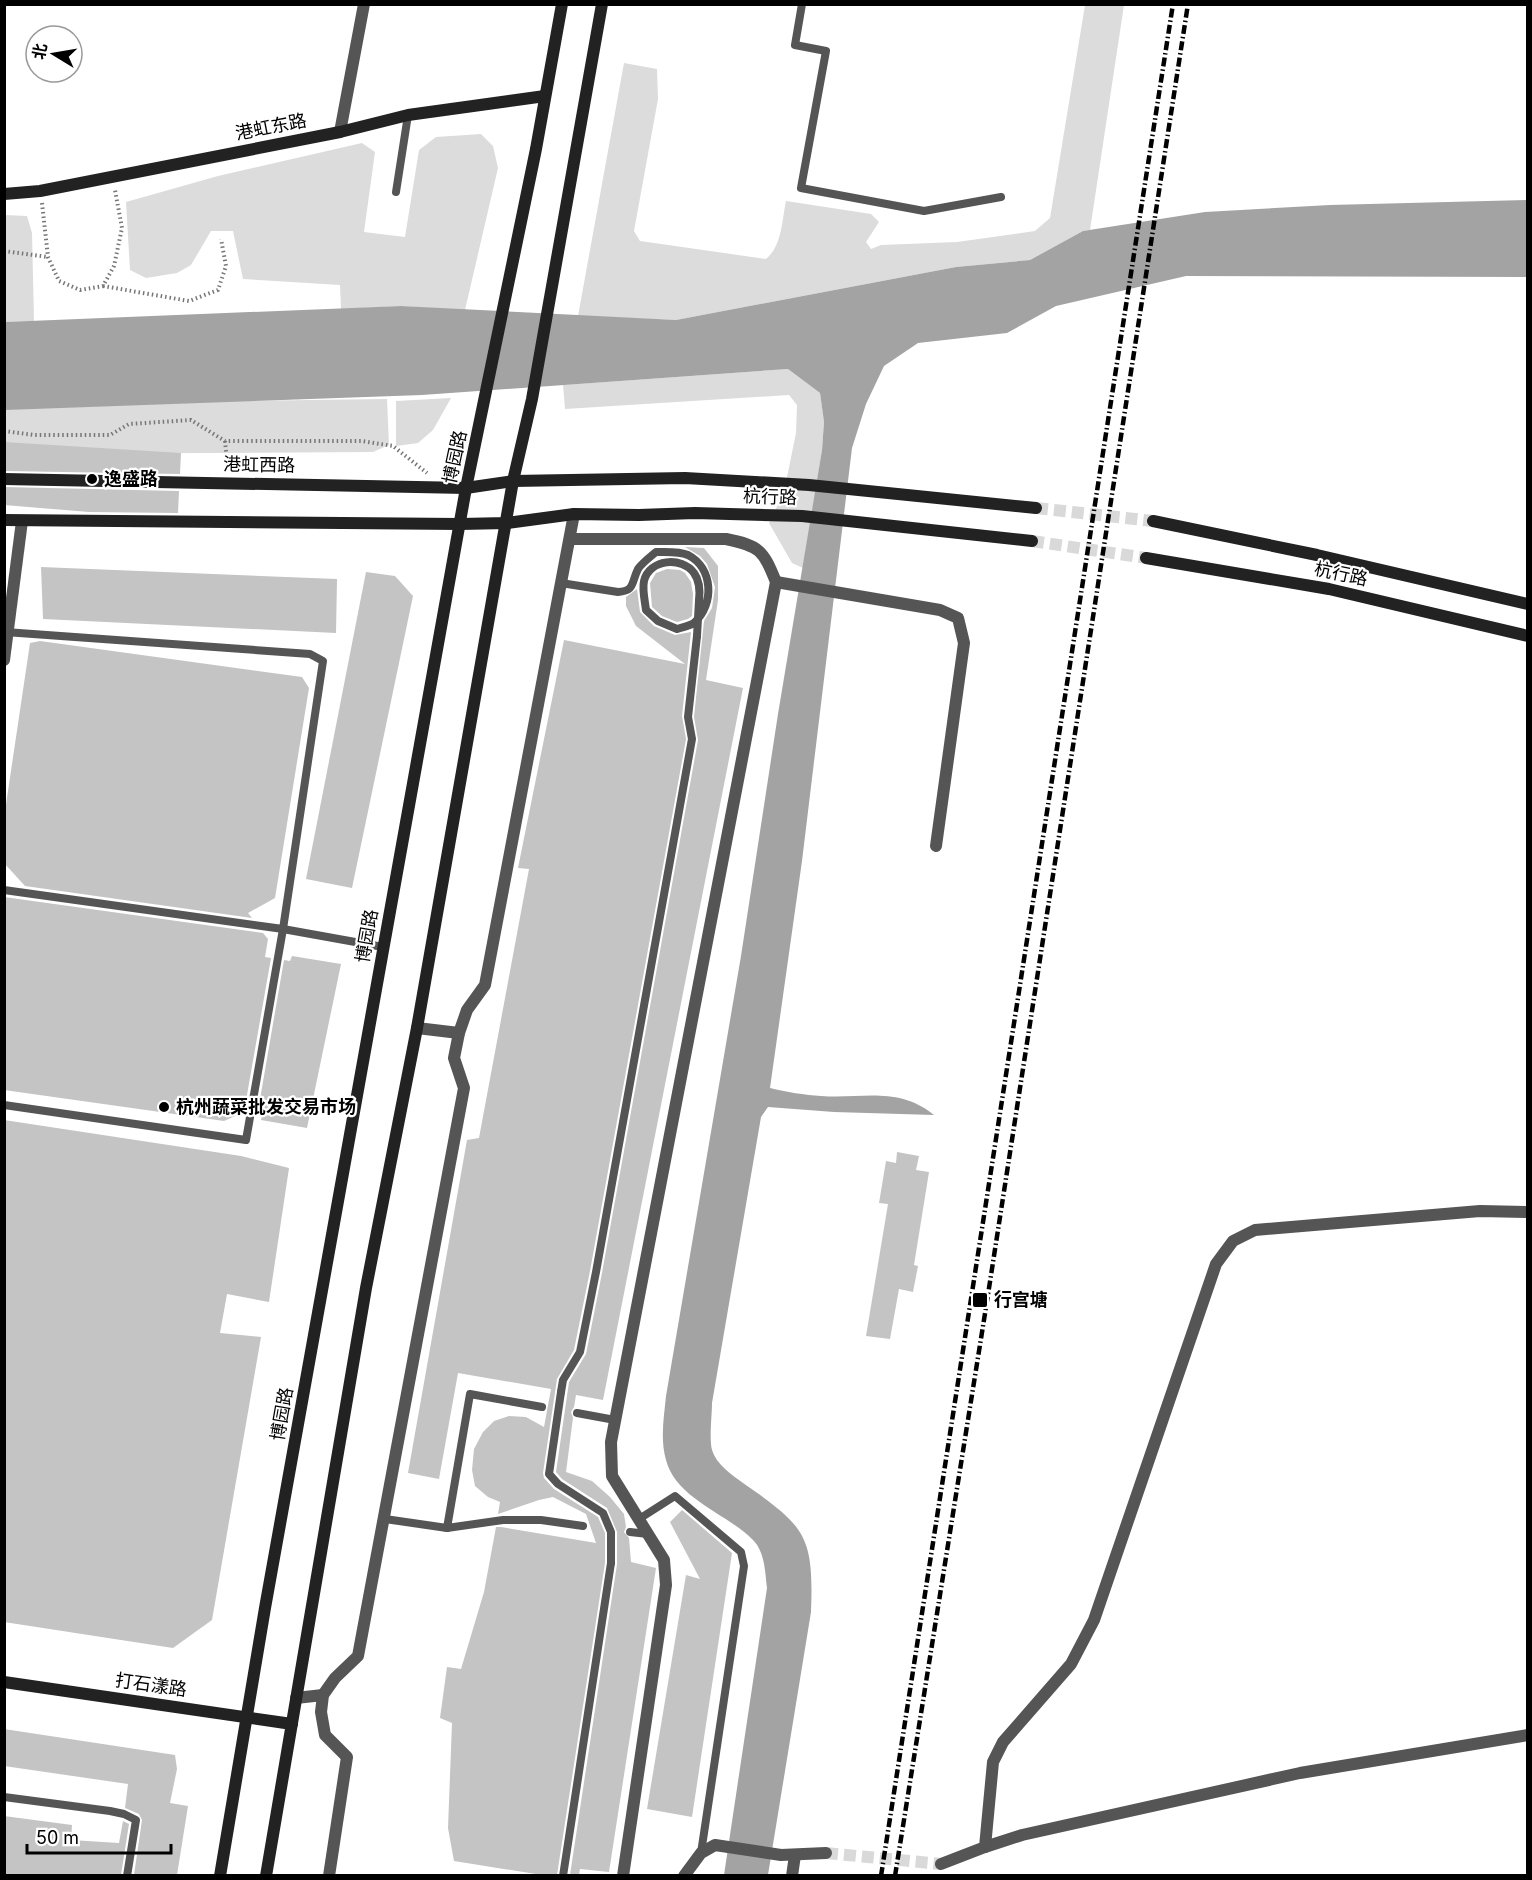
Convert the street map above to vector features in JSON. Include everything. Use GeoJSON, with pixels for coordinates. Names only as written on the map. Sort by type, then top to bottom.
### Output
{"type":"FeatureCollection","features":[{"type":"Feature","properties":{"kind":"main road","name":"博园路"},"geometry":{"type":"LineString","coordinates":[[220,1875],[466,488],[536,149],[562,4]]}},
{"type":"Feature","properties":{"kind":"main road"},"geometry":{"type":"LineString","coordinates":[[266,1875],[366,1288],[417,1028],[513,481],[532,399],[602,4]]}},
{"type":"Feature","properties":{"kind":"main road","name":"港虹东路"},"geometry":{"type":"LineString","coordinates":[[4,194],[40,190],[340,132],[408,115],[545,96]]}},
{"type":"Feature","properties":{"kind":"main road","name":"杭行路"},"geometry":{"type":"LineString","coordinates":[[513,481],[685,478],[809,484],[1036,508]]}},
{"type":"Feature","properties":{"kind":"main road","name":"港虹西路"},"geometry":{"type":"LineString","coordinates":[[4,479],[466,488],[513,481]]}},
{"type":"Feature","properties":{"kind":"main road","name":"杭行路"},"geometry":{"type":"LineString","coordinates":[[507,523],[574,514],[695,513],[802,516],[1032,541]]}},
{"type":"Feature","properties":{"kind":"main road"},"geometry":{"type":"LineString","coordinates":[[4,520],[507,523]]}},
{"type":"Feature","properties":{"kind":"main road","name":"杭行路"},"geometry":{"type":"LineString","coordinates":[[1153,520],[1527,604]]}},
{"type":"Feature","properties":{"kind":"main road","name":"杭行路"},"geometry":{"type":"LineString","coordinates":[[1146,558],[1329,589],[1527,636]]}},
{"type":"Feature","properties":{"kind":"main road","name":"打石漾路"},"geometry":{"type":"LineString","coordinates":[[4,1682],[292,1724]]}},
{"type":"Feature","properties":{"kind":"street"},"geometry":{"type":"LineString","coordinates":[[340,132],[364,4]]}},
{"type":"Feature","properties":{"kind":"street"},"geometry":{"type":"LineString","coordinates":[[329,1875],[346,1757],[325,1735],[321,1712],[323,1695],[335,1678],[358,1656],[464,1088],[454,1058],[467,1010],[485,985],[574,514]]}},
{"type":"Feature","properties":{"kind":"street"},"geometry":{"type":"LineString","coordinates":[[4,660],[22,520]]}},
{"type":"Feature","properties":{"kind":"street"},"geometry":{"type":"LineString","coordinates":[[570,538],[726,539],[750,544],[766,557],[776,582],[611,1442],[612,1476],[664,1560],[666,1585],[623,1875]]}},
{"type":"Feature","properties":{"kind":"street"},"geometry":{"type":"LineString","coordinates":[[776,582],[940,610],[958,618],[964,643],[936,846]]}},
{"type":"Feature","properties":{"kind":"street"},"geometry":{"type":"LineString","coordinates":[[417,1028],[459,1033]]}},
{"type":"Feature","properties":{"kind":"street"},"geometry":{"type":"LineString","coordinates":[[985,1847],[993,1762],[1003,1742],[1071,1664],[1094,1620],[1216,1264],[1233,1241],[1255,1230],[1480,1211],[1527,1212]]}},
{"type":"Feature","properties":{"kind":"street"},"geometry":{"type":"LineString","coordinates":[[296,1698],[323,1695]]}},
{"type":"Feature","properties":{"kind":"street"},"geometry":{"type":"LineString","coordinates":[[941,1864],[1022,1835],[1300,1773],[1527,1735]]}},
{"type":"Feature","properties":{"kind":"street"},"geometry":{"type":"LineString","coordinates":[[684,1875],[701,1853],[715,1845],[781,1855],[826,1853]]}},
{"type":"Feature","properties":{"kind":"street"},"geometry":{"type":"LineString","coordinates":[[792,1875],[795,1855]]}},
{"type":"Feature","properties":{"kind":"lane"},"geometry":{"type":"LineString","coordinates":[[802,4],[795,45],[826,51],[801,188],[924,211],[1001,197]]}},
{"type":"Feature","properties":{"kind":"lane"},"geometry":{"type":"LineString","coordinates":[[396,192],[408,115]]}},
{"type":"Feature","properties":{"kind":"lane"},"geometry":{"type":"LineString","coordinates":[[561,584],[626,592],[630,590],[639,567],[656,552],[670,552],[687,554],[699,563],[707,574],[709,594],[704,609],[693,624],[676,629],[658,621],[646,610],[644,580],[652,567],[666,562],[682,562],[694,573],[700,589],[699,601],[696,636],[688,717],[692,739],[596,1272],[580,1352],[562,1380],[549,1474],[558,1484],[603,1513],[611,1532],[611,1563],[563,1875]]}},
{"type":"Feature","properties":{"kind":"lane"},"geometry":{"type":"LineString","coordinates":[[4,1105],[246,1140],[283,929],[324,661],[310,654],[6,632]]}},
{"type":"Feature","properties":{"kind":"lane"},"geometry":{"type":"LineString","coordinates":[[4,890],[283,929],[383,947]]}},
{"type":"Feature","properties":{"kind":"lane"},"geometry":{"type":"LineString","coordinates":[[447,1528],[470,1394],[542,1407]]}},
{"type":"Feature","properties":{"kind":"lane"},"geometry":{"type":"LineString","coordinates":[[577,1413],[615,1420]]}},
{"type":"Feature","properties":{"kind":"lane"},"geometry":{"type":"LineString","coordinates":[[639,1519],[675,1496],[741,1552],[744,1566],[701,1853]]}},
{"type":"Feature","properties":{"kind":"lane"},"geometry":{"type":"LineString","coordinates":[[385,1519],[447,1528],[503,1520],[541,1520],[583,1526]]}},
{"type":"Feature","properties":{"kind":"lane"},"geometry":{"type":"LineString","coordinates":[[630,1532],[648,1534]]}},
{"type":"Feature","properties":{"kind":"lane"},"geometry":{"type":"LineString","coordinates":[[4,1797],[110,1811],[136,1820],[127,1875]]}},
{"type":"Feature","properties":{"kind":"path"},"geometry":{"type":"LineString","coordinates":[[103,286],[114,266],[122,228],[112,176]]}},
{"type":"Feature","properties":{"kind":"path"},"geometry":{"type":"LineString","coordinates":[[40,190],[48,257],[59,281],[80,290],[103,286],[189,301],[218,290],[226,266],[221,239]]}},
{"type":"Feature","properties":{"kind":"path"},"geometry":{"type":"LineString","coordinates":[[4,251],[48,257]]}},
{"type":"Feature","properties":{"kind":"path"},"geometry":{"type":"LineString","coordinates":[[4,431],[34,435],[110,435],[129,424],[190,420],[225,441],[362,441],[393,446],[434,478]]}},
{"type":"Feature","properties":{"kind":"path"},"geometry":{"type":"LineString","coordinates":[[225,441],[229,483]]}},
{"type":"Feature","properties":{"kind":"shaded area"},"geometry":{"type":"Polygon","coordinates":[[[1085,5],[1124,5],[1090,230],[1083,231],[1030,260],[956,267],[676,320],[578,316],[624,63],[657,69],[658,99],[634,231],[640,241],[766,259],[778,240],[786,201],[871,214],[879,222],[866,242],[871,249],[881,245],[957,242],[1035,231],[1050,218],[1085,5]]]}},
{"type":"Feature","properties":{"kind":"shaded area"},"geometry":{"type":"Polygon","coordinates":[[[481,134],[493,146],[498,168],[465,310],[401,306],[341,309],[340,285],[243,279],[233,231],[211,231],[191,265],[177,273],[146,278],[130,270],[126,202],[218,176],[362,143],[375,152],[364,232],[405,237],[419,150],[436,137],[481,134]]]}},
{"type":"Feature","properties":{"kind":"shaded area"},"geometry":{"type":"Polygon","coordinates":[[[1527,200],[1527,277],[1186,276],[1056,306],[1007,333],[918,343],[884,366],[866,404],[852,448],[802,861],[770,1088],[821,1096],[894,1097],[921,1106],[934,1115],[834,1112],[768,1107],[761,1117],[712,1403],[711,1445],[714,1455],[725,1469],[780,1510],[793,1522],[801,1535],[810,1565],[811,1612],[768,1875],[724,1875],[767,1588],[765,1569],[760,1550],[753,1540],[691,1496],[672,1474],[664,1452],[663,1428],[666,1396],[741,956],[822,450],[824,422],[820,393],[788,369],[422,395],[5,410],[5,322],[401,306],[676,320],[956,267],[1030,260],[1083,231],[1205,212],[1330,205],[1527,200]]]}},
{"type":"Feature","properties":{"kind":"shaded area"},"geometry":{"type":"Polygon","coordinates":[[[5,215],[27,216],[32,233],[34,321],[5,322],[5,215]]]}},
{"type":"Feature","properties":{"kind":"shaded area"},"geometry":{"type":"Polygon","coordinates":[[[788,369],[820,393],[824,422],[822,450],[803,568],[792,563],[769,523],[784,492],[796,433],[797,405],[789,395],[565,409],[563,385],[788,369]]]}},
{"type":"Feature","properties":{"kind":"shaded area"},"geometry":{"type":"Polygon","coordinates":[[[451,398],[433,430],[418,443],[396,446],[396,401],[451,398]]]}},
{"type":"Feature","properties":{"kind":"shaded area"},"geometry":{"type":"Polygon","coordinates":[[[387,399],[389,445],[373,452],[5,454],[5,410],[24,404],[387,399]]]}},
{"type":"Feature","properties":{"kind":"building"},"geometry":{"type":"Polygon","coordinates":[[[4,442],[181,453],[180,474],[4,471],[4,442]]]}},
{"type":"Feature","properties":{"kind":"building"},"geometry":{"type":"Polygon","coordinates":[[[4,487],[179,491],[178,513],[89,512],[4,505],[4,487]]]}},
{"type":"Feature","properties":{"kind":"building"},"geometry":{"type":"Polygon","coordinates":[[[685,547],[704,548],[718,566],[718,600],[706,680],[743,688],[603,1400],[576,1395],[571,1412],[573,1418],[566,1472],[592,1481],[610,1497],[624,1514],[626,1527],[624,1532],[629,1538],[631,1562],[656,1568],[609,1872],[580,1869],[579,1875],[570,1875],[617,1564],[617,1532],[607,1508],[562,1479],[556,1472],[569,1382],[586,1354],[602,1273],[698,740],[694,717],[704,621],[712,608],[715,587],[707,564],[700,556],[685,547]]]}},
{"type":"Feature","properties":{"kind":"building"},"geometry":{"type":"Polygon","coordinates":[[[41,567],[337,579],[336,633],[43,619],[41,567]]]}},
{"type":"Feature","properties":{"kind":"building"},"geometry":{"type":"Polygon","coordinates":[[[667,569],[680,570],[691,582],[692,616],[688,619],[677,622],[662,616],[652,607],[650,583],[656,573],[667,569]]]}},
{"type":"Feature","properties":{"kind":"building"},"geometry":{"type":"Polygon","coordinates":[[[366,572],[395,576],[413,596],[352,888],[306,879],[366,572]]]}},
{"type":"Feature","properties":{"kind":"building"},"geometry":{"type":"Polygon","coordinates":[[[637,589],[640,612],[654,626],[675,635],[691,632],[682,716],[686,739],[590,1271],[574,1350],[557,1379],[543,1473],[544,1478],[554,1489],[598,1517],[605,1533],[605,1563],[557,1875],[542,1875],[454,1861],[448,1828],[452,1723],[440,1718],[447,1667],[461,1669],[484,1592],[496,1527],[596,1543],[586,1514],[553,1497],[498,1514],[500,1502],[488,1497],[475,1486],[472,1470],[474,1449],[483,1432],[494,1421],[509,1416],[526,1417],[544,1427],[551,1389],[458,1373],[439,1479],[408,1473],[467,1140],[479,1138],[529,869],[518,868],[564,640],[685,664],[636,626],[626,606],[626,597],[637,589]]]}},
{"type":"Feature","properties":{"kind":"building"},"geometry":{"type":"Polygon","coordinates":[[[40,641],[302,677],[309,688],[275,898],[248,913],[252,918],[25,886],[4,863],[4,818],[30,643],[40,641]]]}},
{"type":"Feature","properties":{"kind":"building"},"geometry":{"type":"Polygon","coordinates":[[[4,897],[263,933],[268,939],[265,957],[271,958],[244,1112],[224,1121],[4,1090],[4,897]]]}},
{"type":"Feature","properties":{"kind":"building"},"geometry":{"type":"Polygon","coordinates":[[[292,956],[341,964],[307,1128],[261,1120],[265,1102],[259,1105],[284,960],[290,961],[292,956]]]}},
{"type":"Feature","properties":{"kind":"building"},"geometry":{"type":"Polygon","coordinates":[[[4,1120],[241,1156],[289,1168],[269,1302],[227,1294],[220,1333],[261,1337],[212,1620],[173,1648],[4,1622],[4,1120]]]}},
{"type":"Feature","properties":{"kind":"building"},"geometry":{"type":"Polygon","coordinates":[[[897,1152],[919,1156],[916,1170],[929,1172],[914,1265],[918,1266],[913,1292],[899,1289],[890,1339],[866,1336],[888,1204],[879,1203],[886,1161],[896,1163],[897,1152]]]}},
{"type":"Feature","properties":{"kind":"building"},"geometry":{"type":"Polygon","coordinates":[[[682,1510],[732,1553],[692,1817],[647,1809],[686,1575],[700,1579],[670,1522],[682,1510]]]}},
{"type":"Feature","properties":{"kind":"building"},"geometry":{"type":"Polygon","coordinates":[[[4,1729],[175,1755],[177,1769],[170,1803],[188,1806],[177,1875],[134,1875],[142,1820],[139,1814],[125,1808],[128,1784],[4,1766],[4,1729]]]}},
{"type":"Feature","properties":{"kind":"building"},"geometry":{"type":"Polygon","coordinates":[[[4,1816],[72,1825],[71,1840],[119,1843],[123,1821],[129,1824],[121,1875],[4,1875],[4,1816]]]}},
{"type":"Feature","properties":{"kind":"tunnel"},"geometry":{"type":"LineString","coordinates":[[1036,508],[1153,521]]}},
{"type":"Feature","properties":{"kind":"tunnel"},"geometry":{"type":"LineString","coordinates":[[1032,541],[1146,558]]}},
{"type":"Feature","properties":{"kind":"tunnel"},"geometry":{"type":"LineString","coordinates":[[826,1853],[941,1864]]}},
{"type":"Feature","properties":{"kind":"railway"},"geometry":{"type":"LineString","coordinates":[[881,1876],[1173,4]]}},
{"type":"Feature","properties":{"kind":"railway"},"geometry":{"type":"LineString","coordinates":[[895,1876],[987,1301],[1188,4]]}},
{"type":"Feature","properties":{"kind":"place","name":"逸盛路"},"geometry":{"type":"Point","coordinates":[92,479]}},
{"type":"Feature","properties":{"kind":"place","name":"杭州蔬菜批发交易市场"},"geometry":{"type":"Point","coordinates":[164,1107]}},
{"type":"Feature","properties":{"kind":"place","name":"行宫塘"},"geometry":{"type":"Point","coordinates":[980,1300]}}]}
